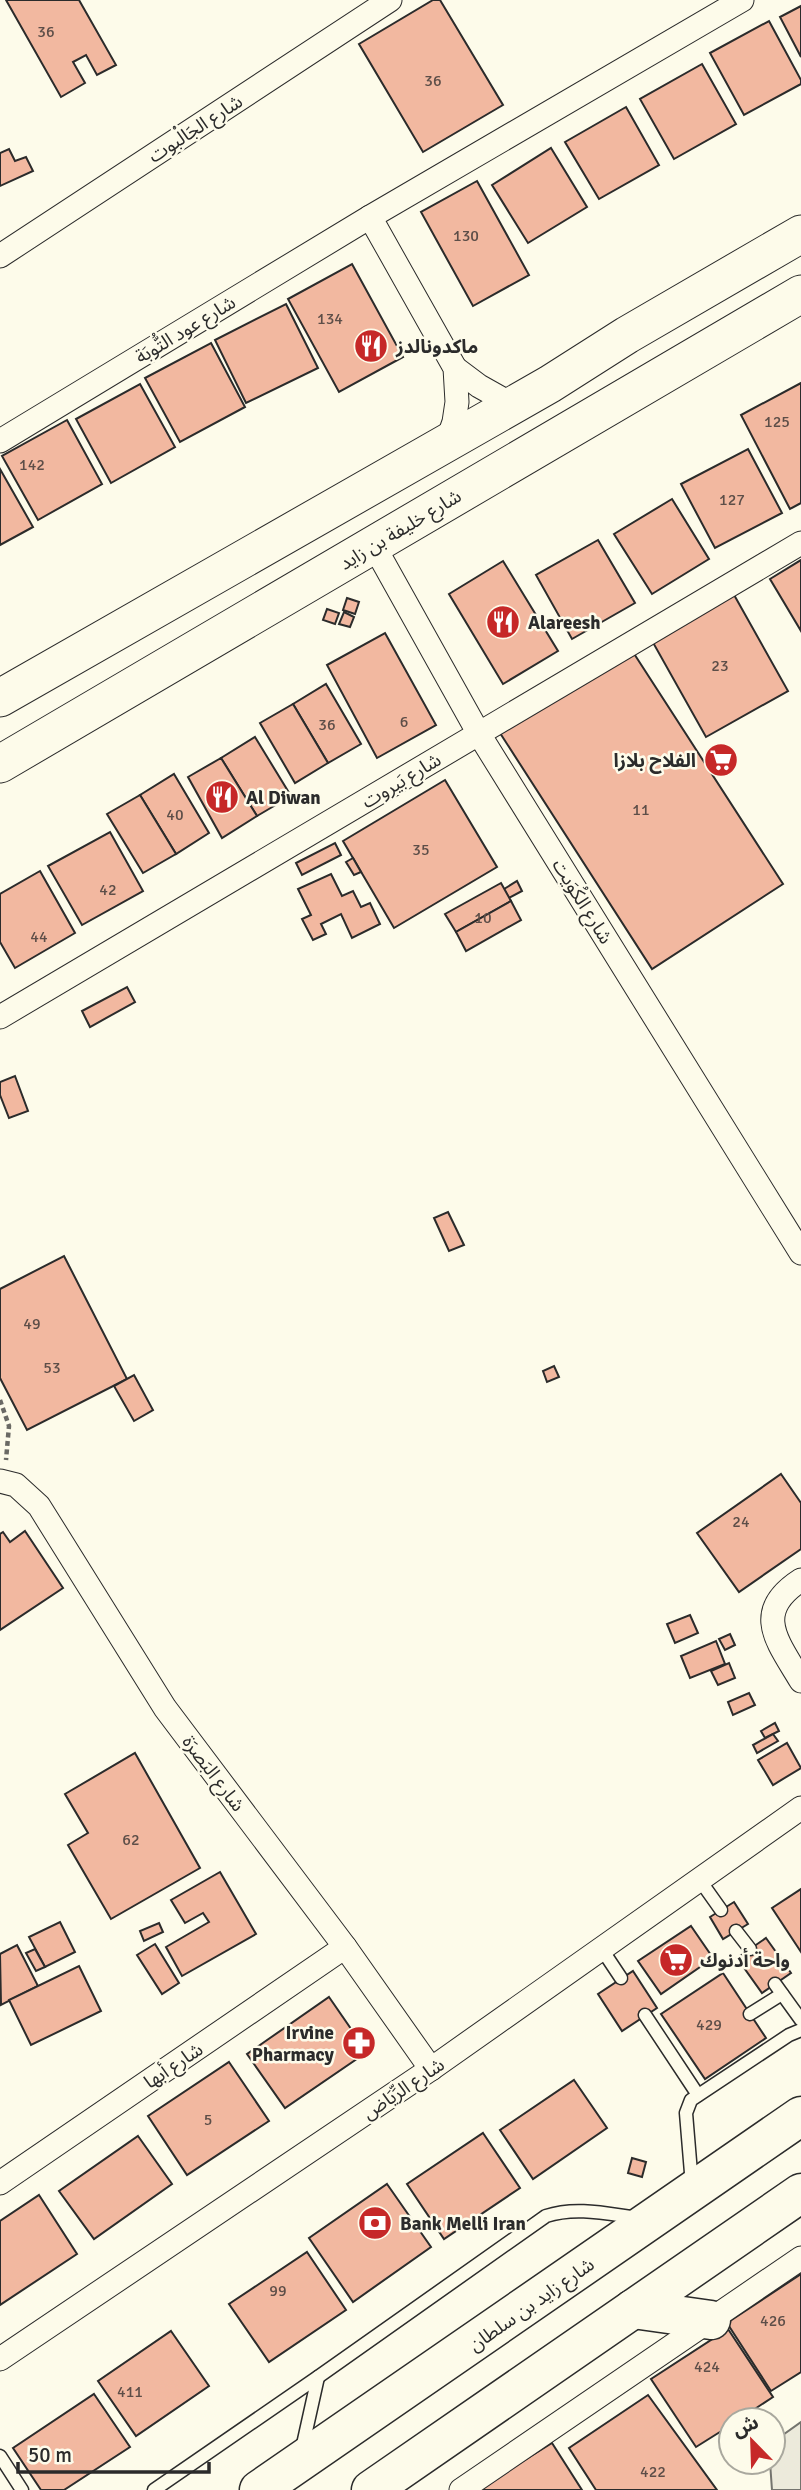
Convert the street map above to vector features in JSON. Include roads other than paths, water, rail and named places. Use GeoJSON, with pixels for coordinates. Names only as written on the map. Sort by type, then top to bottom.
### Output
{"type":"FeatureCollection","features":[{"type":"Feature","properties":{"kind":"highway","name":"شارع زايد بن سلطان"},"geometry":{"type":"LineString","coordinates":[[259,2490],[801,2116]]}},
{"type":"Feature","properties":{"kind":"highway"},"geometry":{"type":"LineString","coordinates":[[371,2490],[801,2193]]}},
{"type":"Feature","properties":{"kind":"highway"},"geometry":{"type":"LineString","coordinates":[[633,2309],[710,2320]]}},
{"type":"Feature","properties":{"kind":"highway"},"geometry":{"type":"LineString","coordinates":[[251,2490],[299,2463]]}},
{"type":"Feature","properties":{"kind":"main road"},"geometry":{"type":"LineString","coordinates":[[0,698],[513,405],[801,234]]}},
{"type":"Feature","properties":{"kind":"main road","name":"شارع خليفة بن زايد"},"geometry":{"type":"LineString","coordinates":[[0,764],[801,295]]}},
{"type":"Feature","properties":{"kind":"street","name":"شارع الجَالْبوت"},"geometry":{"type":"LineString","coordinates":[[0,256],[390,0]]}},
{"type":"Feature","properties":{"kind":"street","name":"شارع عود التُّوبَة"},"geometry":{"type":"LineString","coordinates":[[0,441],[370,217],[742,0]]}},
{"type":"Feature","properties":{"kind":"street"},"geometry":{"type":"LineString","coordinates":[[370,217],[455,368],[479,386],[513,405]]}},
{"type":"Feature","properties":{"kind":"street"},"geometry":{"type":"LineString","coordinates":[[447,442],[457,402],[455,368]]}},
{"type":"Feature","properties":{"kind":"street","name":"شارع بَيروت"},"geometry":{"type":"LineString","coordinates":[[0,1017],[801,543]]}},
{"type":"Feature","properties":{"kind":"street","name":"شارع الكُوَيت"},"geometry":{"type":"LineString","coordinates":[[373,544],[479,734],[801,1253]]}},
{"type":"Feature","properties":{"kind":"street","name":"شارع البَصرَة"},"geometry":{"type":"LineString","coordinates":[[2,1481],[16,1485],[39,1506],[165,1708],[345,1947],[431,2069]]}},
{"type":"Feature","properties":{"kind":"street"},"geometry":{"type":"LineString","coordinates":[[801,1580],[781,1596],[774,1606],[772,1620],[774,1633],[801,1681]]}},
{"type":"Feature","properties":{"kind":"street","name":"شارع الرِّيَاض"},"geometry":{"type":"LineString","coordinates":[[0,2359],[431,2069],[801,1808]]}},
{"type":"Feature","properties":{"kind":"street","name":"شارع أبها"},"geometry":{"type":"LineString","coordinates":[[0,2183],[345,1947]]}},
{"type":"Feature","properties":{"kind":"street"},"geometry":{"type":"LineString","coordinates":[[461,2490],[801,2258]]}},
{"type":"Feature","properties":{"kind":"lane"},"geometry":{"type":"LineString","coordinates":[[699,1879],[721,1910]]}},
{"type":"Feature","properties":{"kind":"lane"},"geometry":{"type":"LineString","coordinates":[[736,1931],[750,1949]]}},
{"type":"Feature","properties":{"kind":"lane"},"geometry":{"type":"LineString","coordinates":[[601,1948],[621,1978]]}},
{"type":"Feature","properties":{"kind":"lane"},"geometry":{"type":"LineString","coordinates":[[750,2014],[778,1989],[801,2020]]}},
{"type":"Feature","properties":{"kind":"lane"},"geometry":{"type":"LineString","coordinates":[[645,2015],[698,2095]]}},
{"type":"Feature","properties":{"kind":"lane"},"geometry":{"type":"LineString","coordinates":[[692,2192],[686,2113],[691,2099],[789,2035],[801,2030]]}},
{"type":"Feature","properties":{"kind":"lane"},"geometry":{"type":"LineString","coordinates":[[677,2062],[688,2054]]}},
{"type":"Feature","properties":{"kind":"lane"},"geometry":{"type":"LineString","coordinates":[[154,2490],[546,2216],[577,2210],[653,2220]]}},
{"type":"Feature","properties":{"kind":"lane"},"geometry":{"type":"LineString","coordinates":[[299,2463],[318,2377]]}},
{"type":"Feature","properties":{"kind":"lane"},"geometry":{"type":"LineString","coordinates":[[0,2456],[22,2490]]}},
{"type":"Feature","properties":{"kind":"place","name":"ماكدونالدز"},"geometry":{"type":"Point","coordinates":[371,346]}},
{"type":"Feature","properties":{"kind":"place","name":"Alareesh"},"geometry":{"type":"Point","coordinates":[503,622]}},
{"type":"Feature","properties":{"kind":"place","name":"الفلاح بلازا"},"geometry":{"type":"Point","coordinates":[721,760]}},
{"type":"Feature","properties":{"kind":"place","name":"Al Diwan"},"geometry":{"type":"Point","coordinates":[222,797]}},
{"type":"Feature","properties":{"kind":"place","name":"واحة أدنوك"},"geometry":{"type":"Point","coordinates":[676,1960]}},
{"type":"Feature","properties":{"kind":"place","name":"Irvine Pharmacy"},"geometry":{"type":"Point","coordinates":[359,2043]}},
{"type":"Feature","properties":{"kind":"place","name":"Bank Melli Iran"},"geometry":{"type":"Point","coordinates":[375,2223]}}]}
